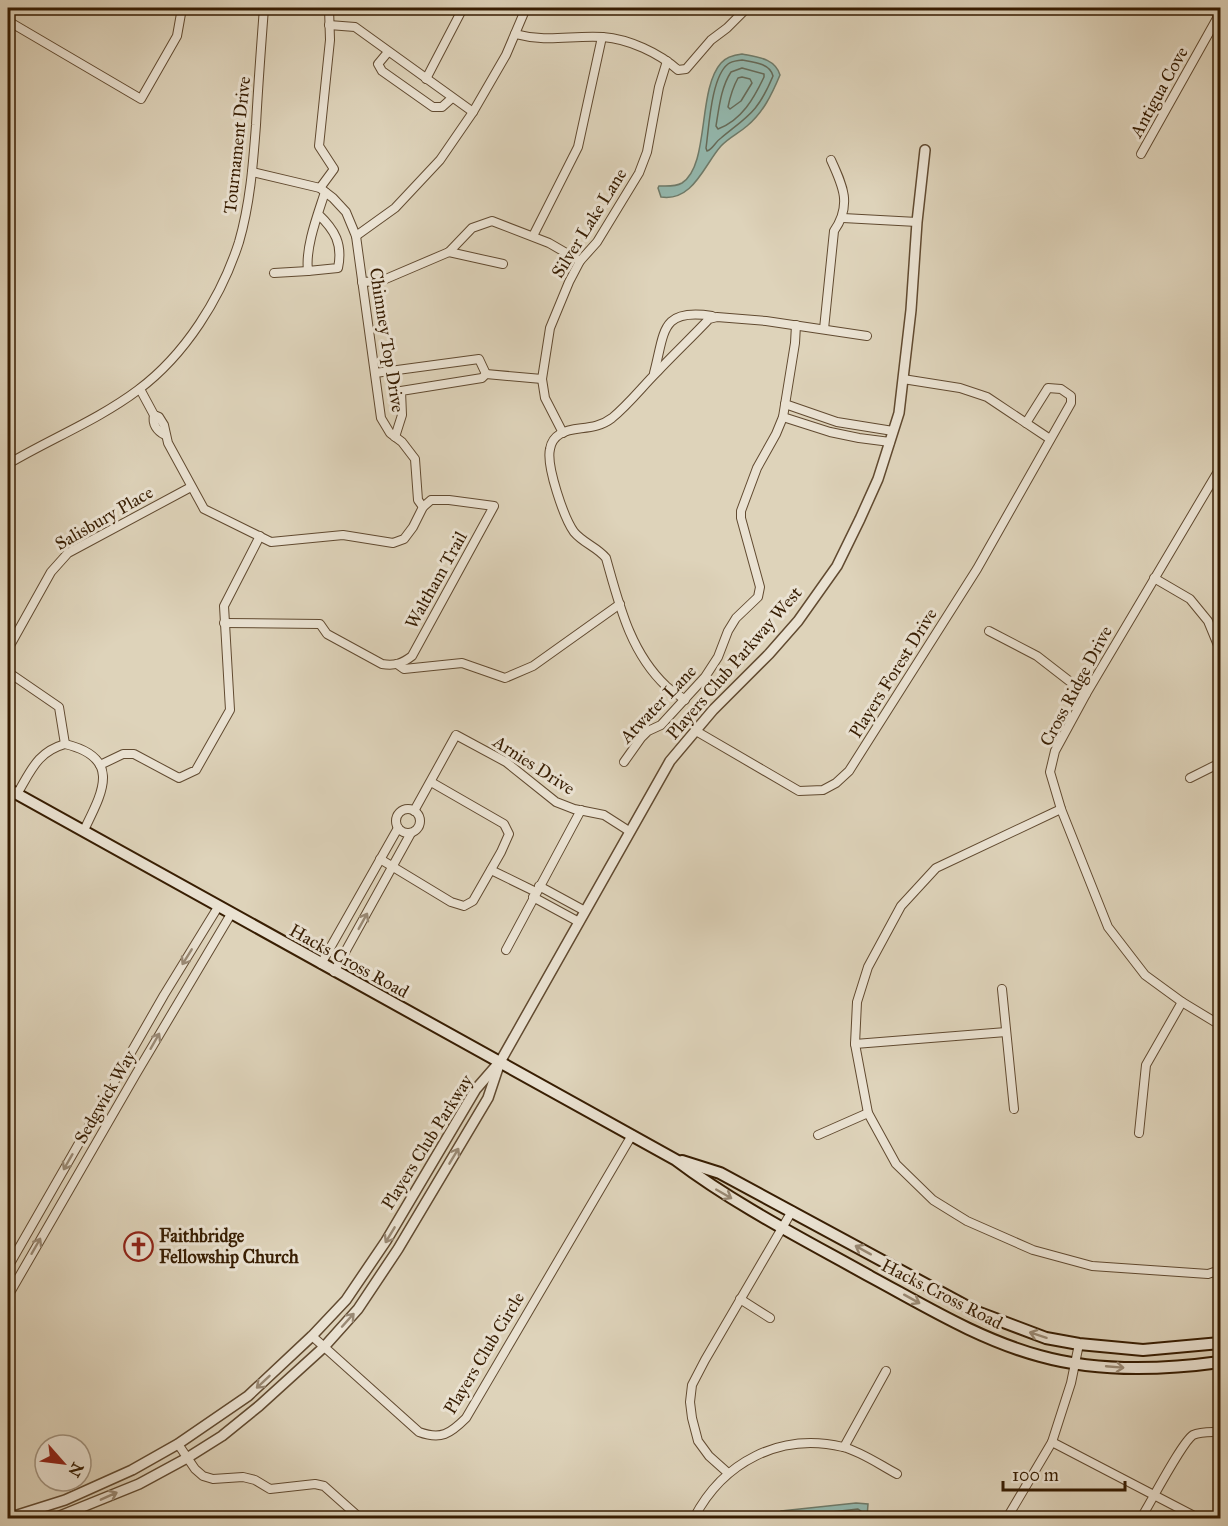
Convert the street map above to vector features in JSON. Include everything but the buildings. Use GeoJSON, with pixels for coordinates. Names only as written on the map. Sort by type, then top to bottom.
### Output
{"type":"FeatureCollection","features":[{"type":"Feature","properties":{"kind":"main road","name":"Hacks Cross Road"},"geometry":{"type":"LineString","coordinates":[[12,792],[632,1135],[676,1160],[713,1187],[782,1228],[969,1329],[1040,1356],[1076,1363],[1143,1369],[1221,1362]]}},
{"type":"Feature","properties":{"kind":"main road","name":"Hacks Cross Road"},"geometry":{"type":"LineString","coordinates":[[676,1160],[720,1173],[977,1312],[1046,1338],[1079,1344],[1143,1350],[1221,1343]]}},
{"type":"Feature","properties":{"kind":"street"},"geometry":{"type":"LineString","coordinates":[[8,21],[141,99],[177,36],[182,8]]}},
{"type":"Feature","properties":{"kind":"street","name":"Tournament Drive"},"geometry":{"type":"LineString","coordinates":[[8,464],[140,389],[180,349],[199,324],[220,287],[239,242],[246,214],[252,172],[264,8]]}},
{"type":"Feature","properties":{"kind":"street"},"geometry":{"type":"LineString","coordinates":[[308,270],[307,262],[323,190],[334,169],[319,146],[326,89],[329,8]]}},
{"type":"Feature","properties":{"kind":"street"},"geometry":{"type":"LineString","coordinates":[[426,79],[463,8]]}},
{"type":"Feature","properties":{"kind":"street"},"geometry":{"type":"LineString","coordinates":[[356,236],[395,208],[440,160],[473,112],[515,34],[526,8]]}},
{"type":"Feature","properties":{"kind":"street"},"geometry":{"type":"LineString","coordinates":[[515,34],[535,39],[602,37],[636,46],[668,61],[678,70],[686,69],[711,40],[747,8]]}},
{"type":"Feature","properties":{"kind":"street","name":"Antigua Cove"},"geometry":{"type":"LineString","coordinates":[[1141,154],[1221,13]]}},
{"type":"Feature","properties":{"kind":"street"},"geometry":{"type":"LineString","coordinates":[[329,25],[355,27],[473,112]]}},
{"type":"Feature","properties":{"kind":"street"},"geometry":{"type":"LineString","coordinates":[[532,236],[578,147],[602,37]]}},
{"type":"Feature","properties":{"kind":"street"},"geometry":{"type":"LineString","coordinates":[[388,52],[378,64],[382,71],[433,107],[442,107],[452,98]]}},
{"type":"Feature","properties":{"kind":"street","name":"Silver Lake Lane"},"geometry":{"type":"LineString","coordinates":[[563,433],[545,398],[542,379],[550,328],[580,261],[597,242],[639,172],[647,152],[659,87],[668,61]]}},
{"type":"Feature","properties":{"kind":"street","name":"Players Club Parkway West"},"geometry":{"type":"LineString","coordinates":[[500,1062],[670,761],[713,710],[769,654],[798,621],[837,566],[878,479],[899,413],[911,310],[925,150]]}},
{"type":"Feature","properties":{"kind":"street"},"geometry":{"type":"LineString","coordinates":[[824,330],[834,231],[843,218],[845,199],[842,183],[831,160]]}},
{"type":"Feature","properties":{"kind":"street"},"geometry":{"type":"LineString","coordinates":[[252,172],[323,190]]}},
{"type":"Feature","properties":{"kind":"street","name":"Chimney Top Drive"},"geometry":{"type":"LineString","coordinates":[[323,190],[346,212],[356,236],[381,418],[390,433],[402,442],[415,459],[418,500],[423,507]]}},
{"type":"Feature","properties":{"kind":"street"},"geometry":{"type":"LineString","coordinates":[[274,273],[338,268],[340,260],[338,240],[332,227],[318,214]]}},
{"type":"Feature","properties":{"kind":"street"},"geometry":{"type":"LineString","coordinates":[[843,218],[917,222]]}},
{"type":"Feature","properties":{"kind":"street"},"geometry":{"type":"LineString","coordinates":[[362,282],[381,281],[449,252],[472,228],[492,221],[549,243],[580,261]]}},
{"type":"Feature","properties":{"kind":"street"},"geometry":{"type":"LineString","coordinates":[[449,252],[503,264]]}},
{"type":"Feature","properties":{"kind":"street"},"geometry":{"type":"LineString","coordinates":[[653,376],[669,323],[679,316],[693,313],[867,336]]}},
{"type":"Feature","properties":{"kind":"street"},"geometry":{"type":"LineString","coordinates":[[685,700],[667,687],[646,663],[632,640],[606,558],[599,550],[581,540],[573,530],[550,471],[550,449],[554,440],[563,433],[594,427],[609,420],[628,405],[708,319],[717,317]]}},
{"type":"Feature","properties":{"kind":"street","name":"Atwater Lane"},"geometry":{"type":"LineString","coordinates":[[624,762],[640,738],[648,731],[661,726],[705,677],[718,657],[728,631],[736,618],[758,597],[760,587],[741,511],[757,468],[783,417],[796,326]]}},
{"type":"Feature","properties":{"kind":"street"},"geometry":{"type":"LineString","coordinates":[[375,373],[479,359],[486,374]]}},
{"type":"Feature","properties":{"kind":"street"},"geometry":{"type":"LineString","coordinates":[[395,437],[402,415],[401,391],[482,378],[486,374],[542,379]]}},
{"type":"Feature","properties":{"kind":"street"},"geometry":{"type":"LineString","coordinates":[[903,379],[960,388],[987,398],[1050,439]]}},
{"type":"Feature","properties":{"kind":"street","name":"Players Forest Drive"},"geometry":{"type":"LineString","coordinates":[[696,731],[799,791],[823,790],[836,783],[849,771],[977,569],[1071,403],[1071,396],[1061,389],[1048,388],[1026,423]]}},
{"type":"Feature","properties":{"kind":"street"},"geometry":{"type":"LineString","coordinates":[[140,389],[154,415],[159,417],[164,425],[165,435],[204,509],[271,542],[343,535],[393,543],[404,539],[423,507]]}},
{"type":"Feature","properties":{"kind":"street"},"geometry":{"type":"LineString","coordinates":[[785,405],[844,423],[893,431]]}},
{"type":"Feature","properties":{"kind":"street"},"geometry":{"type":"LineString","coordinates":[[783,417],[842,435],[890,442]]}},
{"type":"Feature","properties":{"kind":"street"},"geometry":{"type":"LineString","coordinates":[[819,429],[821,417]]}},
{"type":"Feature","properties":{"kind":"street"},"geometry":{"type":"LineString","coordinates":[[842,435],[844,423]]}},
{"type":"Feature","properties":{"kind":"street","name":"Cross Ridge Drive"},"geometry":{"type":"LineString","coordinates":[[1221,468],[1086,694],[1055,751],[1050,772],[1060,809],[1108,927],[1145,975],[1182,1002],[1221,1025]]}},
{"type":"Feature","properties":{"kind":"street","name":"Salisbury Place"},"geometry":{"type":"LineString","coordinates":[[8,649],[51,572],[68,553],[191,487]]}},
{"type":"Feature","properties":{"kind":"street","name":"Waltham Trail"},"geometry":{"type":"LineString","coordinates":[[398,664],[412,656],[494,506],[431,500],[423,507]]}},
{"type":"Feature","properties":{"kind":"street"},"geometry":{"type":"LineString","coordinates":[[100,765],[123,754],[134,754],[179,778],[196,770],[230,710],[224,606],[260,536]]}},
{"type":"Feature","properties":{"kind":"street"},"geometry":{"type":"LineString","coordinates":[[1154,578],[1190,598],[1208,621],[1221,650]]}},
{"type":"Feature","properties":{"kind":"street"},"geometry":{"type":"LineString","coordinates":[[225,623],[320,624],[327,634],[382,664],[398,664],[404,669],[462,663],[505,678],[533,666],[620,604]]}},
{"type":"Feature","properties":{"kind":"street"},"geometry":{"type":"LineString","coordinates":[[989,631],[1037,656],[1086,694]]}},
{"type":"Feature","properties":{"kind":"street"},"geometry":{"type":"LineString","coordinates":[[8,672],[59,708],[65,744]]}},
{"type":"Feature","properties":{"kind":"street","name":"Arnies Drive"},"geometry":{"type":"LineString","coordinates":[[430,782],[456,735],[506,762],[556,802],[610,818],[629,831]]}},
{"type":"Feature","properties":{"kind":"street"},"geometry":{"type":"LineString","coordinates":[[12,792],[45,752],[65,744],[85,752],[100,765],[104,785],[84,830]]}},
{"type":"Feature","properties":{"kind":"street"},"geometry":{"type":"LineString","coordinates":[[1190,778],[1221,764]]}},
{"type":"Feature","properties":{"kind":"street"},"geometry":{"type":"LineString","coordinates":[[380,859],[451,902],[464,906],[473,901],[509,834],[508,830],[504,824],[430,782],[414,811]]}},
{"type":"Feature","properties":{"kind":"street"},"geometry":{"type":"LineString","coordinates":[[334,972],[411,833],[419,824],[418,815],[406,809],[398,814],[396,823],[398,828],[405,833],[411,833]]}},
{"type":"Feature","properties":{"kind":"street"},"geometry":{"type":"LineString","coordinates":[[1060,809],[936,868],[901,906],[868,967],[857,1002],[855,1044],[867,1113],[896,1164],[933,1200],[967,1221],[1033,1250],[1092,1266],[1208,1274],[1221,1269]]}},
{"type":"Feature","properties":{"kind":"street"},"geometry":{"type":"LineString","coordinates":[[506,950],[581,810]]}},
{"type":"Feature","properties":{"kind":"street"},"geometry":{"type":"LineString","coordinates":[[321,964],[398,828]]}},
{"type":"Feature","properties":{"kind":"street"},"geometry":{"type":"LineString","coordinates":[[491,870],[536,892],[550,905],[579,922]]}},
{"type":"Feature","properties":{"kind":"street"},"geometry":{"type":"LineString","coordinates":[[364,888],[377,895]]}},
{"type":"Feature","properties":{"kind":"street"},"geometry":{"type":"LineString","coordinates":[[536,892],[556,895],[585,911]]}},
{"type":"Feature","properties":{"kind":"street"},"geometry":{"type":"LineString","coordinates":[[550,905],[556,895]]}},
{"type":"Feature","properties":{"kind":"street","name":"Sedgwick Way"},"geometry":{"type":"LineString","coordinates":[[8,1267],[164,995],[218,907]]}},
{"type":"Feature","properties":{"kind":"street","name":"Sedgwick Way"},"geometry":{"type":"LineString","coordinates":[[8,1296],[231,915]]}},
{"type":"Feature","properties":{"kind":"street"},"geometry":{"type":"LineString","coordinates":[[339,931],[353,939]]}},
{"type":"Feature","properties":{"kind":"street"},"geometry":{"type":"LineString","coordinates":[[1002,988],[1014,1109]]}},
{"type":"Feature","properties":{"kind":"street"},"geometry":{"type":"LineString","coordinates":[[1139,1133],[1146,1065],[1182,1002]]}},
{"type":"Feature","properties":{"kind":"street"},"geometry":{"type":"LineString","coordinates":[[855,1044],[1006,1032]]}},
{"type":"Feature","properties":{"kind":"street","name":"Players Club Parkway"},"geometry":{"type":"LineString","coordinates":[[8,1518],[65,1500],[132,1470],[178,1444],[248,1396],[312,1336],[346,1300],[386,1241],[476,1089],[500,1062]]}},
{"type":"Feature","properties":{"kind":"street","name":"Players Club Parkway"},"geometry":{"type":"LineString","coordinates":[[55,1518],[70,1514],[139,1484],[222,1436],[324,1347],[358,1309],[400,1247],[488,1098],[500,1062]]}},
{"type":"Feature","properties":{"kind":"street"},"geometry":{"type":"LineString","coordinates":[[818,1135],[867,1113]]}},
{"type":"Feature","properties":{"kind":"street","name":"Players Club Circle"},"geometry":{"type":"LineString","coordinates":[[312,1336],[419,1432],[433,1437],[452,1432],[466,1418],[632,1135]]}},
{"type":"Feature","properties":{"kind":"street"},"geometry":{"type":"LineString","coordinates":[[728,1473],[709,1456],[698,1441],[690,1402],[692,1385],[792,1211]]}},
{"type":"Feature","properties":{"kind":"street"},"geometry":{"type":"LineString","coordinates":[[740,1299],[770,1318]]}},
{"type":"Feature","properties":{"kind":"street"},"geometry":{"type":"LineString","coordinates":[[1007,1518],[1052,1442],[1071,1383],[1079,1344]]}},
{"type":"Feature","properties":{"kind":"street"},"geometry":{"type":"LineString","coordinates":[[844,1448],[886,1371]]}},
{"type":"Feature","properties":{"kind":"street"},"geometry":{"type":"LineString","coordinates":[[1141,1518],[1192,1435],[1209,1431],[1221,1432]]}},
{"type":"Feature","properties":{"kind":"street"},"geometry":{"type":"LineString","coordinates":[[1052,1442],[1198,1518]]}},
{"type":"Feature","properties":{"kind":"street"},"geometry":{"type":"LineString","coordinates":[[178,1444],[203,1476],[213,1479],[243,1477],[255,1480],[270,1489],[315,1484],[324,1486],[360,1518]]}},
{"type":"Feature","properties":{"kind":"street"},"geometry":{"type":"LineString","coordinates":[[694,1518],[703,1501],[728,1473],[755,1455],[783,1448],[805,1445],[844,1448],[897,1474]]}},
{"type":"Feature","properties":{"kind":"water"},"geometry":{"type":"Polygon","coordinates":[[[742,54],[765,59],[778,69],[780,75],[774,89],[753,121],[721,146],[690,188],[672,197],[661,197],[659,186],[682,183],[691,174],[697,160],[705,108],[714,75],[725,59],[742,54]]]}},
{"type":"Feature","properties":{"kind":"water"},"geometry":{"type":"Polygon","coordinates":[[[856,1503],[868,1504],[867,1518],[772,1518],[781,1511],[856,1503]]]}},
{"type":"Feature","properties":{"kind":"place","name":"Faithbridge Fellowship Church"},"geometry":{"type":"Point","coordinates":[138,1246]}}]}
